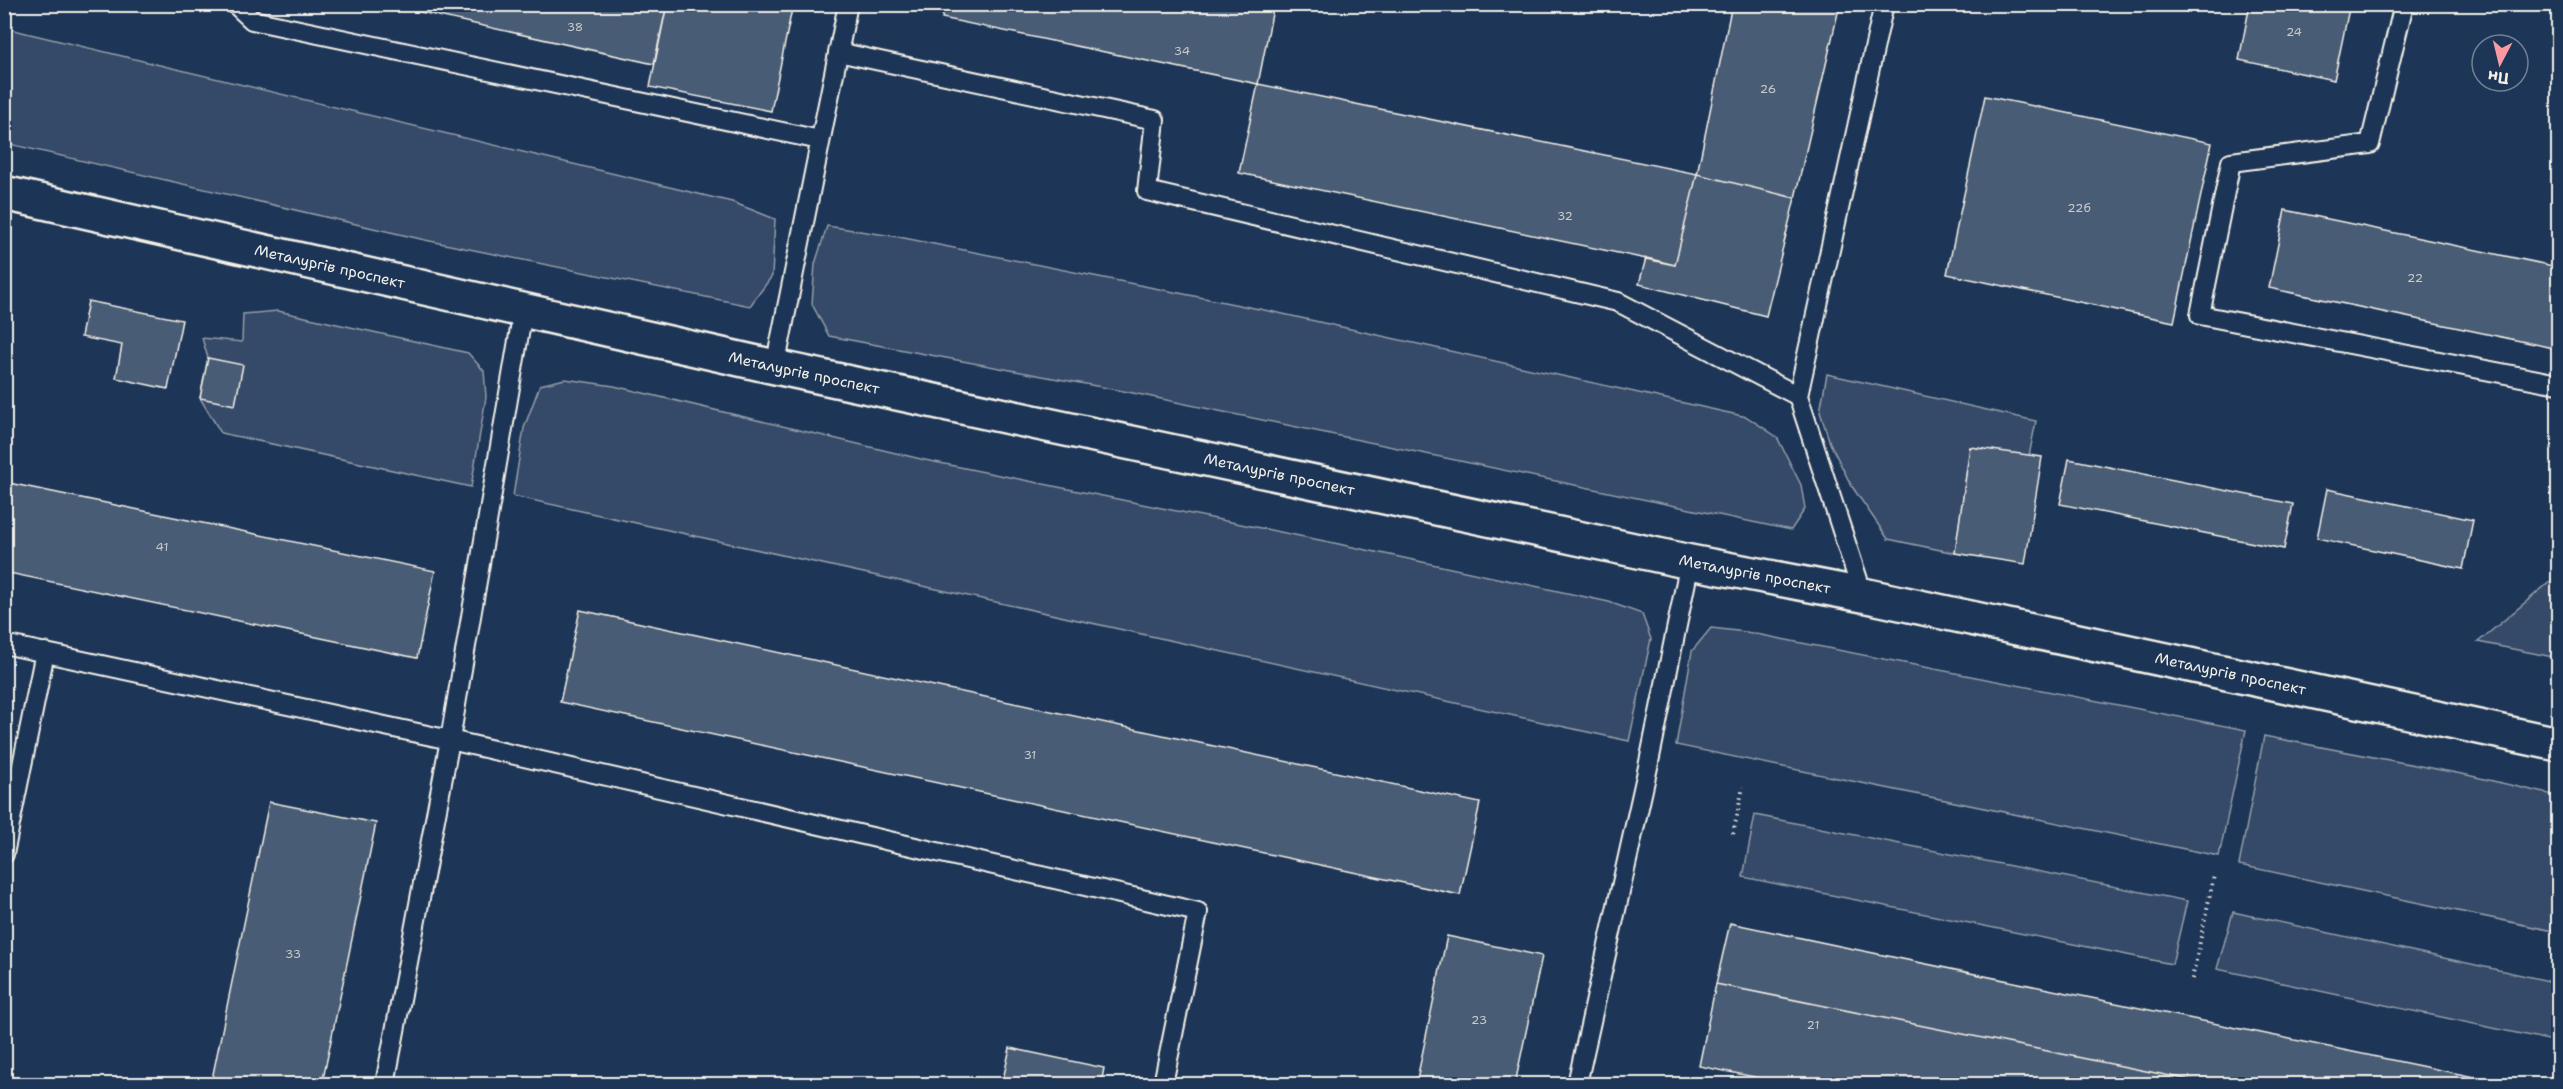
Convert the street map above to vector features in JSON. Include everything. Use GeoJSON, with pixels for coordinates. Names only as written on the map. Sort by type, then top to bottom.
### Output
{"type":"FeatureCollection","features":[{"type":"Feature","properties":{"kind":"street","name":"Металургів проспект"},"geometry":{"type":"LineString","coordinates":[[4,193],[776,368],[1690,562],[1863,595],[2559,744]]}},
{"type":"Feature","properties":{"kind":"lane"},"geometry":{"type":"LineString","coordinates":[[235,4],[252,20],[820,140]]}},
{"type":"Feature","properties":{"kind":"lane"},"geometry":{"type":"LineString","coordinates":[[776,368],[848,4]]}},
{"type":"Feature","properties":{"kind":"lane"},"geometry":{"type":"LineString","coordinates":[[1863,595],[1798,396],[1884,4]]}},
{"type":"Feature","properties":{"kind":"lane"},"geometry":{"type":"LineString","coordinates":[[2404,4],[2370,144],[2231,162],[2200,315],[2559,384]]}},
{"type":"Feature","properties":{"kind":"lane"},"geometry":{"type":"LineString","coordinates":[[838,52],[1155,120],[1147,191],[1618,302],[1798,396]]}},
{"type":"Feature","properties":{"kind":"lane"},"geometry":{"type":"LineString","coordinates":[[385,1084],[450,740],[524,311]]}},
{"type":"Feature","properties":{"kind":"lane"},"geometry":{"type":"LineString","coordinates":[[1577,1084],[1648,767],[1690,562]]}},
{"type":"Feature","properties":{"kind":"lane"},"geometry":{"type":"LineString","coordinates":[[4,644],[450,740],[1198,912],[1163,1084]]}},
{"type":"Feature","properties":{"kind":"lane"},"geometry":{"type":"LineString","coordinates":[[4,854],[45,652]]}},
{"type":"Feature","properties":{"kind":"path"},"geometry":{"type":"LineString","coordinates":[[1733,834],[1743,787]]}},
{"type":"Feature","properties":{"kind":"path"},"geometry":{"type":"LineString","coordinates":[[2192,979],[2214,876]]}},
{"type":"Feature","properties":{"kind":"shaded area"},"geometry":{"type":"Polygon","coordinates":[[[5,28],[732,202],[775,219],[772,276],[750,306],[425,240],[5,143],[5,28]]]}},
{"type":"Feature","properties":{"kind":"shaded area"},"geometry":{"type":"Polygon","coordinates":[[[827,226],[899,237],[1274,312],[1747,417],[1777,437],[1801,485],[1805,509],[1791,530],[1128,392],[829,336],[812,304],[815,264],[827,226]]]}},
{"type":"Feature","properties":{"kind":"shaded area"},"geometry":{"type":"Polygon","coordinates":[[[278,311],[468,353],[484,371],[486,397],[471,487],[221,433],[200,398],[208,358],[202,338],[242,342],[243,314],[278,311]]]}},
{"type":"Feature","properties":{"kind":"shaded area"},"geometry":{"type":"Polygon","coordinates":[[[1827,374],[2036,421],[2029,456],[1970,447],[1955,553],[1888,539],[1851,485],[1830,443],[1820,412],[1827,374]]]}},
{"type":"Feature","properties":{"kind":"shaded area"},"geometry":{"type":"Polygon","coordinates":[[[565,379],[614,386],[925,460],[1334,543],[1609,602],[1642,614],[1651,639],[1629,741],[513,496],[524,428],[540,385],[565,379]]]}},
{"type":"Feature","properties":{"kind":"shaded area"},"geometry":{"type":"Polygon","coordinates":[[[2558,575],[2558,658],[2478,642],[2558,575]]]}},
{"type":"Feature","properties":{"kind":"shaded area"},"geometry":{"type":"Polygon","coordinates":[[[1711,628],[1746,632],[2246,730],[2219,856],[1676,745],[1692,651],[1711,628]]]}},
{"type":"Feature","properties":{"kind":"shaded area"},"geometry":{"type":"Polygon","coordinates":[[[2264,736],[2467,775],[2558,796],[2558,932],[2239,865],[2264,736]]]}},
{"type":"Feature","properties":{"kind":"shaded area"},"geometry":{"type":"Polygon","coordinates":[[[1755,815],[2187,901],[2172,964],[1743,877],[1755,815]]]}},
{"type":"Feature","properties":{"kind":"shaded area"},"geometry":{"type":"Polygon","coordinates":[[[2233,912],[2558,983],[2558,1042],[2217,969],[2233,912]]]}},
{"type":"Feature","properties":{"kind":"building"},"geometry":{"type":"Polygon","coordinates":[[[385,4],[667,4],[654,64],[385,4]]]}},
{"type":"Feature","properties":{"kind":"building"},"geometry":{"type":"Polygon","coordinates":[[[667,4],[793,4],[771,111],[650,87],[667,4]]]}},
{"type":"Feature","properties":{"kind":"building"},"geometry":{"type":"Polygon","coordinates":[[[945,4],[1274,4],[1258,84],[942,18],[945,4]]]}},
{"type":"Feature","properties":{"kind":"building"},"geometry":{"type":"Polygon","coordinates":[[[1732,4],[1840,4],[1795,198],[1697,174],[1732,4]]]}},
{"type":"Feature","properties":{"kind":"building"},"geometry":{"type":"Polygon","coordinates":[[[2250,4],[2350,4],[2334,80],[2239,60],[2250,4]]]}},
{"type":"Feature","properties":{"kind":"building"},"geometry":{"type":"Polygon","coordinates":[[[1258,84],[1697,174],[1675,265],[1239,173],[1258,84]]]}},
{"type":"Feature","properties":{"kind":"building"},"geometry":{"type":"Polygon","coordinates":[[[1985,96],[2212,143],[2174,322],[1947,274],[1985,96]]]}},
{"type":"Feature","properties":{"kind":"building"},"geometry":{"type":"Polygon","coordinates":[[[1697,174],[1795,198],[1766,316],[1639,284],[1646,258],[1675,265],[1697,174]]]}},
{"type":"Feature","properties":{"kind":"building"},"geometry":{"type":"Polygon","coordinates":[[[2285,210],[2558,267],[2558,349],[2269,288],[2285,210]]]}},
{"type":"Feature","properties":{"kind":"building"},"geometry":{"type":"Polygon","coordinates":[[[88,301],[182,320],[168,389],[116,378],[122,345],[81,337],[88,301]]]}},
{"type":"Feature","properties":{"kind":"building"},"geometry":{"type":"Polygon","coordinates":[[[208,358],[243,365],[235,405],[200,398],[208,358]]]}},
{"type":"Feature","properties":{"kind":"building"},"geometry":{"type":"Polygon","coordinates":[[[1970,447],[2042,457],[2025,564],[1955,553],[1970,447]]]}},
{"type":"Feature","properties":{"kind":"building"},"geometry":{"type":"Polygon","coordinates":[[[2069,459],[2293,504],[2284,549],[2060,504],[2069,459]]]}},
{"type":"Feature","properties":{"kind":"building"},"geometry":{"type":"Polygon","coordinates":[[[4,482],[435,571],[417,658],[4,572],[4,482]]]}},
{"type":"Feature","properties":{"kind":"building"},"geometry":{"type":"Polygon","coordinates":[[[2327,489],[2473,520],[2463,569],[2317,538],[2327,489]]]}},
{"type":"Feature","properties":{"kind":"building"},"geometry":{"type":"Polygon","coordinates":[[[580,610],[1480,803],[1460,895],[560,702],[580,610]]]}},
{"type":"Feature","properties":{"kind":"building"},"geometry":{"type":"Polygon","coordinates":[[[269,802],[376,823],[322,1084],[211,1084],[269,802]]]}},
{"type":"Feature","properties":{"kind":"building"},"geometry":{"type":"Polygon","coordinates":[[[1730,923],[2508,1084],[2210,1084],[1716,984],[1730,923]]]}},
{"type":"Feature","properties":{"kind":"building"},"geometry":{"type":"Polygon","coordinates":[[[1447,936],[1542,956],[1515,1084],[1416,1084],[1447,936]]]}},
{"type":"Feature","properties":{"kind":"building"},"geometry":{"type":"Polygon","coordinates":[[[1716,984],[2210,1084],[1789,1084],[1699,1066],[1716,984]]]}},
{"type":"Feature","properties":{"kind":"building"},"geometry":{"type":"Polygon","coordinates":[[[1010,1048],[1104,1068],[1101,1084],[1002,1084],[1010,1048]]]}}]}
